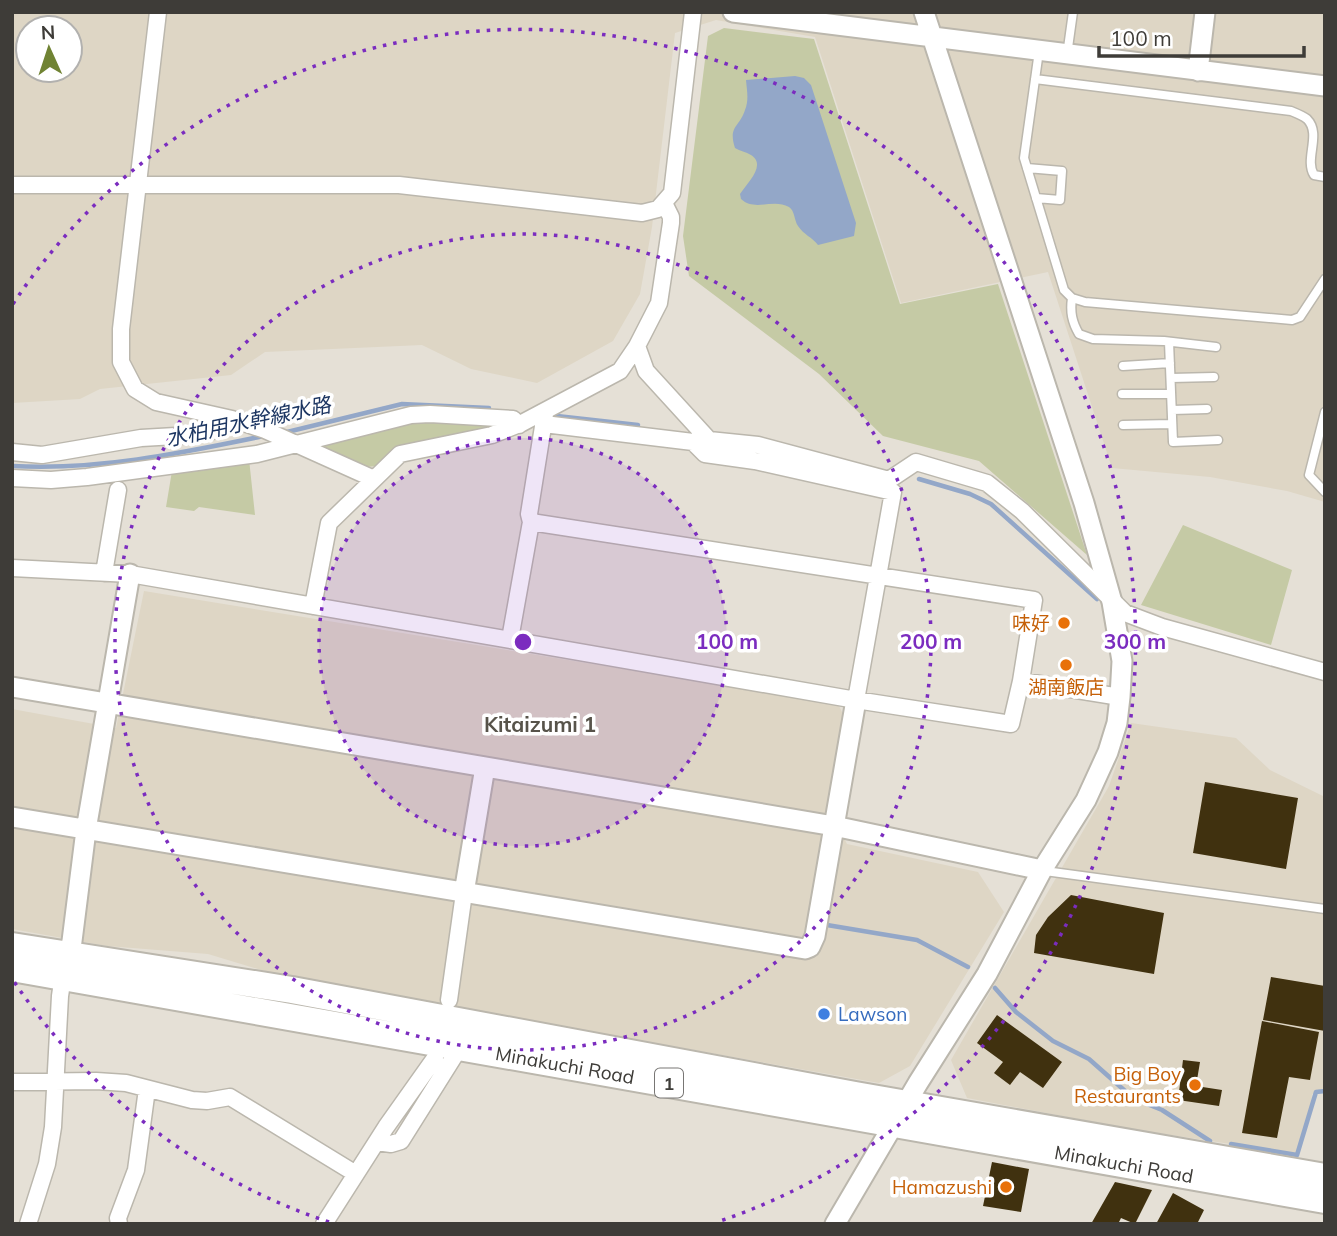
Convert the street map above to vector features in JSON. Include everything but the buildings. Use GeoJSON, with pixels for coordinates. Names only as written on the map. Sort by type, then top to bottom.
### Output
{"type":"FeatureCollection","features":[{"type":"Feature","properties":{"kind":"highway","name":"Minakuchi Road"},"geometry":{"type":"LineString","coordinates":[[12,946],[66,966],[460,1047],[1325,1177]]}},
{"type":"Feature","properties":{"kind":"highway","name":"Minakuchi Road"},"geometry":{"type":"LineString","coordinates":[[12,968],[66,966],[292,990],[1325,1200]]}},
{"type":"Feature","properties":{"kind":"street"},"geometry":{"type":"LineString","coordinates":[[158,12],[121,329],[121,362],[135,389],[156,402],[232,419],[265,430],[374,479]]}},
{"type":"Feature","properties":{"kind":"street"},"geometry":{"type":"LineString","coordinates":[[12,185],[399,185],[642,213],[657,209],[672,193],[693,12]]}},
{"type":"Feature","properties":{"kind":"street"},"geometry":{"type":"LineString","coordinates":[[733,12],[1325,86]]}},
{"type":"Feature","properties":{"kind":"street"},"geometry":{"type":"LineString","coordinates":[[835,1224],[987,974],[1042,870],[1086,800],[1108,752],[1117,723],[1120,697],[1122,661],[1112,602],[1080,491],[924,12]]}},
{"type":"Feature","properties":{"kind":"street"},"geometry":{"type":"LineString","coordinates":[[1198,71],[1205,12]]}},
{"type":"Feature","properties":{"kind":"street"},"geometry":{"type":"LineString","coordinates":[[313,606],[329,523],[400,454],[492,435],[545,418],[620,371],[652,319],[663,287],[671,223],[664,202]]}},
{"type":"Feature","properties":{"kind":"street"},"geometry":{"type":"LineString","coordinates":[[12,817],[805,949],[810,947],[815,936],[893,492],[755,461],[717,448],[646,370],[637,346]]}},
{"type":"Feature","properties":{"kind":"street"},"geometry":{"type":"LineString","coordinates":[[12,478],[87,478],[257,454],[289,441],[411,415],[513,419],[519,425]]}},
{"type":"Feature","properties":{"kind":"street"},"geometry":{"type":"LineString","coordinates":[[545,418],[693,442],[705,454],[717,448],[758,445],[889,480],[916,462],[988,483],[1022,512],[1125,613],[1162,627],[1325,672]]}},
{"type":"Feature","properties":{"kind":"street"},"geometry":{"type":"LineString","coordinates":[[510,639],[531,522],[529,514],[545,418]]}},
{"type":"Feature","properties":{"kind":"street"},"geometry":{"type":"LineString","coordinates":[[12,452],[42,455],[141,438],[193,435],[222,429],[232,419]]}},
{"type":"Feature","properties":{"kind":"street"},"geometry":{"type":"LineString","coordinates":[[104,573],[118,490]]}},
{"type":"Feature","properties":{"kind":"street"},"geometry":{"type":"LineString","coordinates":[[12,568],[130,575],[856,700],[1011,724],[1034,600],[531,522]]}},
{"type":"Feature","properties":{"kind":"street"},"geometry":{"type":"LineString","coordinates":[[28,1224],[47,1164],[53,1127],[66,966],[86,830],[130,575]]}},
{"type":"Feature","properties":{"kind":"street"},"geometry":{"type":"LineString","coordinates":[[1021,681],[1120,697]]}},
{"type":"Feature","properties":{"kind":"street"},"geometry":{"type":"LineString","coordinates":[[12,687],[834,826],[1042,870]]}},
{"type":"Feature","properties":{"kind":"street"},"geometry":{"type":"LineString","coordinates":[[449,1000],[485,767]]}},
{"type":"Feature","properties":{"kind":"street"},"geometry":{"type":"LineString","coordinates":[[377,1142],[391,1144],[401,1141],[460,1047]]}},
{"type":"Feature","properties":{"kind":"street"},"geometry":{"type":"LineString","coordinates":[[324,1224],[435,1058]]}},
{"type":"Feature","properties":{"kind":"street"},"geometry":{"type":"LineString","coordinates":[[12,1082],[126,1083],[192,1100],[207,1101],[230,1097],[356,1174]]}},
{"type":"Feature","properties":{"kind":"street"},"geometry":{"type":"LineString","coordinates":[[119,1224],[118,1217],[136,1170],[147,1089]]}},
{"type":"Feature","properties":{"kind":"lane"},"geometry":{"type":"LineString","coordinates":[[1067,55],[1073,12]]}},
{"type":"Feature","properties":{"kind":"lane"},"geometry":{"type":"LineString","coordinates":[[1039,51],[1024,158],[1064,290],[1072,298],[1085,302],[1164,310],[1292,320],[1300,317],[1325,279]]}},
{"type":"Feature","properties":{"kind":"lane"},"geometry":{"type":"LineString","coordinates":[[1035,79],[1291,111],[1307,119],[1313,130],[1310,169],[1314,176],[1325,177]]}},
{"type":"Feature","properties":{"kind":"lane"},"geometry":{"type":"LineString","coordinates":[[1027,168],[1062,172],[1060,200],[1036,198]]}},
{"type":"Feature","properties":{"kind":"lane"},"geometry":{"type":"LineString","coordinates":[[1072,298],[1070,310],[1074,325],[1079,334],[1093,339],[1216,347]]}},
{"type":"Feature","properties":{"kind":"lane"},"geometry":{"type":"LineString","coordinates":[[1169,342],[1172,442],[1218,440]]}},
{"type":"Feature","properties":{"kind":"lane"},"geometry":{"type":"LineString","coordinates":[[1123,366],[1170,363]]}},
{"type":"Feature","properties":{"kind":"lane"},"geometry":{"type":"LineString","coordinates":[[1171,378],[1214,377]]}},
{"type":"Feature","properties":{"kind":"lane"},"geometry":{"type":"LineString","coordinates":[[1122,394],[1171,394]]}},
{"type":"Feature","properties":{"kind":"lane"},"geometry":{"type":"LineString","coordinates":[[1172,410],[1207,409]]}},
{"type":"Feature","properties":{"kind":"lane"},"geometry":{"type":"LineString","coordinates":[[1325,412],[1309,475],[1325,492]]}},
{"type":"Feature","properties":{"kind":"lane"},"geometry":{"type":"LineString","coordinates":[[1123,425],[1172,424]]}},
{"type":"Feature","properties":{"kind":"lane"},"geometry":{"type":"LineString","coordinates":[[1042,870],[1325,909]]}},
{"type":"Feature","properties":{"kind":"shaded area"},"geometry":{"type":"Polygon","coordinates":[[[12,12],[1325,12],[1325,502],[1287,491],[1210,477],[1112,468],[1048,272],[901,303],[815,37],[716,20],[675,33],[652,227],[640,294],[613,341],[537,383],[471,369],[422,345],[265,352],[231,375],[100,389],[80,399],[12,403],[12,12]]]}},
{"type":"Feature","properties":{"kind":"shaded area"},"geometry":{"type":"Polygon","coordinates":[[[144,591],[838,704],[843,714],[829,808],[847,844],[978,872],[1004,912],[910,1066],[879,1083],[288,978],[208,954],[107,946],[12,929],[12,709],[116,728],[144,591]]]}},
{"type":"Feature","properties":{"kind":"shaded area"},"geometry":{"type":"Polygon","coordinates":[[[1131,723],[1236,738],[1270,770],[1325,797],[1325,1091],[1312,1094],[1311,1106],[1296,1154],[1131,1129],[967,1098],[951,1060],[1109,786],[1131,723]]]}},
{"type":"Feature","properties":{"kind":"green space"},"geometry":{"type":"Polygon","coordinates":[[[724,28],[814,39],[900,304],[998,284],[1087,555],[979,461],[883,436],[819,374],[689,276],[683,236],[708,36],[724,28]]]}},
{"type":"Feature","properties":{"kind":"green space"},"geometry":{"type":"Polygon","coordinates":[[[420,418],[507,422],[472,433],[396,447],[379,466],[365,467],[313,443],[420,418]]]}},
{"type":"Feature","properties":{"kind":"green space"},"geometry":{"type":"Polygon","coordinates":[[[249,459],[255,515],[199,507],[194,511],[166,507],[172,471],[249,459]]]}},
{"type":"Feature","properties":{"kind":"green space"},"geometry":{"type":"Polygon","coordinates":[[[1183,525],[1292,570],[1271,645],[1141,605],[1183,525]]]}},
{"type":"Feature","properties":{"kind":"water"},"geometry":{"type":"Polygon","coordinates":[[[795,76],[804,78],[811,85],[856,223],[854,236],[818,245],[800,229],[789,207],[746,203],[740,194],[754,174],[757,164],[751,155],[735,148],[733,141],[734,131],[746,106],[746,80],[795,76]]]}},
{"type":"Feature","properties":{"kind":"waterway","name":"水柏用水幹線水路"},"geometry":{"type":"LineString","coordinates":[[283,433],[402,404],[489,408]]}},
{"type":"Feature","properties":{"kind":"waterway","name":"水柏用水幹線水路"},"geometry":{"type":"LineString","coordinates":[[557,416],[638,425]]}},
{"type":"Feature","properties":{"kind":"waterway","name":"水柏用水幹線水路"},"geometry":{"type":"LineString","coordinates":[[12,466],[107,463],[264,436]]}},
{"type":"Feature","properties":{"kind":"waterway","name":"水柏用水幹線水路"},"geometry":{"type":"LineString","coordinates":[[919,479],[970,494],[991,504],[1097,599]]}},
{"type":"Feature","properties":{"kind":"waterway"},"geometry":{"type":"LineString","coordinates":[[827,925],[917,940],[968,967]]}},
{"type":"Feature","properties":{"kind":"waterway"},"geometry":{"type":"LineString","coordinates":[[995,988],[1016,1012],[1053,1041],[1089,1059],[1133,1098]]}},
{"type":"Feature","properties":{"kind":"waterway"},"geometry":{"type":"LineString","coordinates":[[1231,1144],[1297,1155],[1316,1092],[1325,1091]]}},
{"type":"Feature","properties":{"kind":"waterway"},"geometry":{"type":"LineString","coordinates":[[1147,1104],[1162,1110],[1210,1141]]}},
{"type":"Feature","properties":{"kind":"place","name":"味好"},"geometry":{"type":"Point","coordinates":[1064,623]}},
{"type":"Feature","properties":{"kind":"place","name":"湖南飯店"},"geometry":{"type":"Point","coordinates":[1066,665]}},
{"type":"Feature","properties":{"kind":"place","name":"Lawson"},"geometry":{"type":"Point","coordinates":[824,1014]}},
{"type":"Feature","properties":{"kind":"place","name":"Big Boy Restaurants"},"geometry":{"type":"Point","coordinates":[1195,1085]}},
{"type":"Feature","properties":{"kind":"place","name":"Hamazushi"},"geometry":{"type":"Point","coordinates":[1006,1187]}},
{"type":"Feature","properties":{"kind":"district","name":"Kitaizumi 1"},"geometry":{"type":"Point","coordinates":[540,724]}}]}
